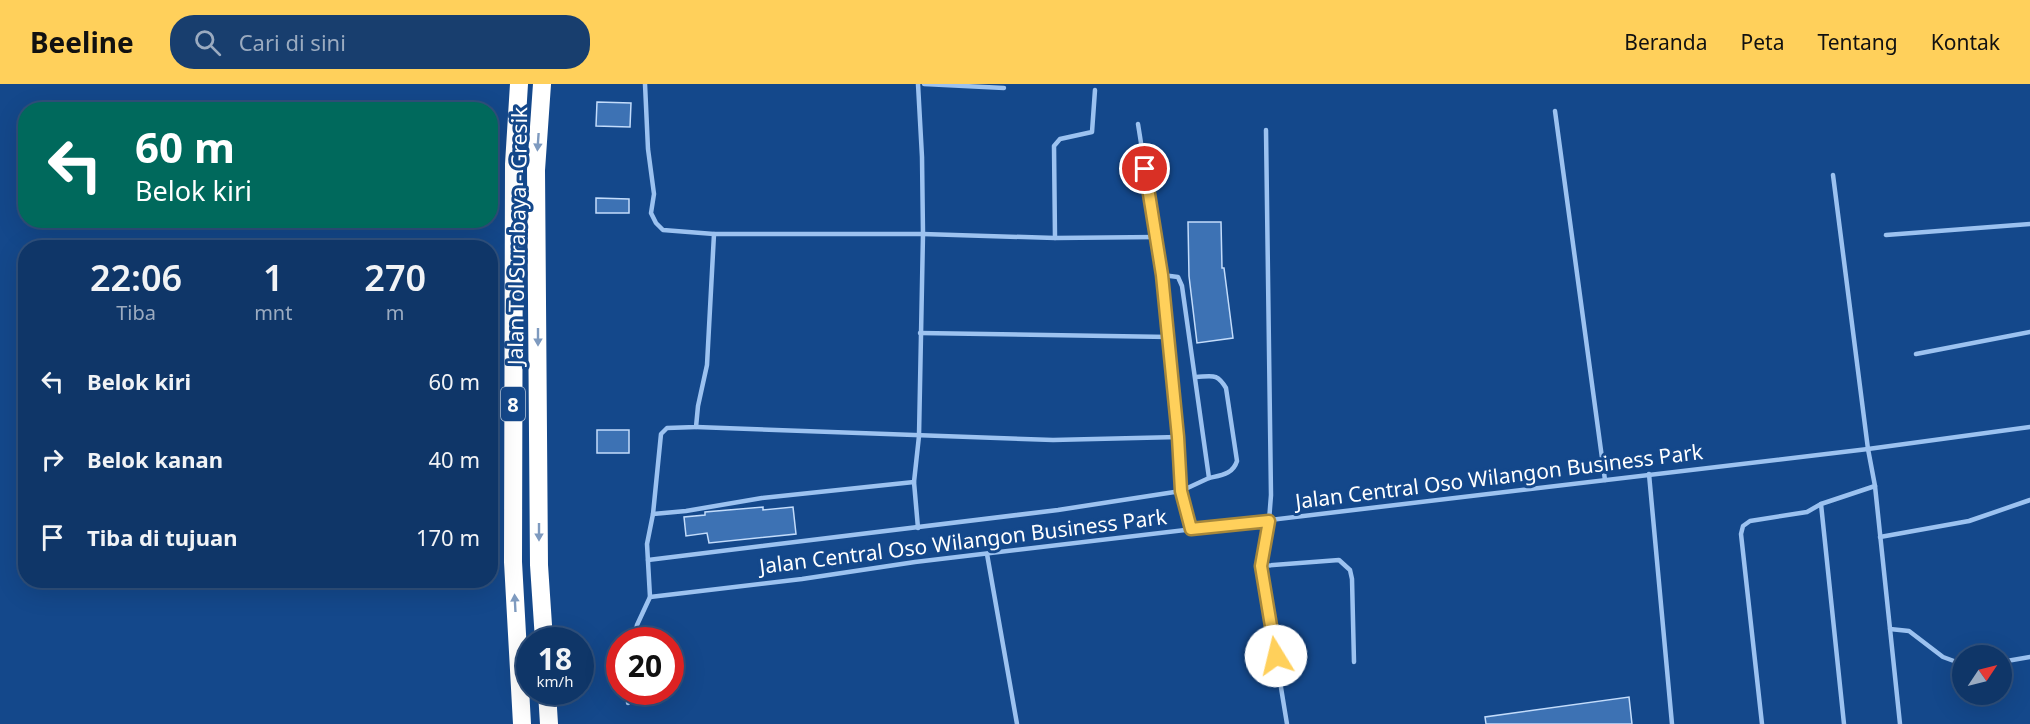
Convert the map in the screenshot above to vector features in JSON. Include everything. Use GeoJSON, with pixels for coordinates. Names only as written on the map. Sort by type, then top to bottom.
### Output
{"type":"FeatureCollection","features":[{"type":"Feature","properties":{"kind":"highway","name":"Jalan Tol Surabaya - Gresik"},"geometry":{"type":"LineString","coordinates":[[519,84],[514,164],[513,562],[522,724]]}},
{"type":"Feature","properties":{"kind":"highway","name":"Jalan Tol Surabaya - Gresik"},"geometry":{"type":"LineString","coordinates":[[542,84],[536,182],[539,566],[543,627]]}},
{"type":"Feature","properties":{"kind":"highway"},"geometry":{"type":"LineString","coordinates":[[548,705],[549,724]]}},
{"type":"Feature","properties":{"kind":"lane"},"geometry":{"type":"LineString","coordinates":[[645,84],[648,149],[654,194],[651,213],[663,230],[714,234],[1157,237]]}},
{"type":"Feature","properties":{"kind":"lane"},"geometry":{"type":"LineString","coordinates":[[918,84],[923,234],[919,436],[914,482],[918,528]]}},
{"type":"Feature","properties":{"kind":"lane"},"geometry":{"type":"LineString","coordinates":[[924,84],[1004,88]]}},
{"type":"Feature","properties":{"kind":"lane"},"geometry":{"type":"LineString","coordinates":[[1054,238],[1054,146],[1060,139],[1092,132],[1095,90]]}},
{"type":"Feature","properties":{"kind":"lane"},"geometry":{"type":"LineString","coordinates":[[1555,111],[1605,480]]}},
{"type":"Feature","properties":{"kind":"lane"},"geometry":{"type":"LineString","coordinates":[[1138,124],[1162,275],[1181,491],[1191,529]]}},
{"type":"Feature","properties":{"kind":"lane"},"geometry":{"type":"LineString","coordinates":[[1266,130],[1271,495],[1261,566],[1287,724]]}},
{"type":"Feature","properties":{"kind":"lane"},"geometry":{"type":"LineString","coordinates":[[1833,175],[1868,449],[1875,486],[1900,724]]}},
{"type":"Feature","properties":{"kind":"lane"},"geometry":{"type":"LineString","coordinates":[[1886,235],[2030,224]]}},
{"type":"Feature","properties":{"kind":"lane"},"geometry":{"type":"LineString","coordinates":[[696,427],[707,365],[714,234]]}},
{"type":"Feature","properties":{"kind":"lane"},"geometry":{"type":"LineString","coordinates":[[1162,275],[1178,277],[1182,286],[1209,478]]}},
{"type":"Feature","properties":{"kind":"lane"},"geometry":{"type":"LineString","coordinates":[[1916,354],[2030,332]]}},
{"type":"Feature","properties":{"kind":"lane"},"geometry":{"type":"LineString","coordinates":[[920,333],[1169,337]]}},
{"type":"Feature","properties":{"kind":"lane"},"geometry":{"type":"LineString","coordinates":[[648,560],[1058,510],[1181,491],[1209,478],[1227,474],[1237,461],[1226,388],[1216,376],[1196,377]]}},
{"type":"Feature","properties":{"kind":"lane"},"geometry":{"type":"LineString","coordinates":[[637,627],[650,597],[647,544],[653,513],[661,434],[668,428],[696,427],[1053,440],[1178,437]]}},
{"type":"Feature","properties":{"kind":"lane","name":"Jalan Central Oso Wilangon Business Park"},"geometry":{"type":"LineString","coordinates":[[650,597],[1191,529],[1868,449],[2030,427]]}},
{"type":"Feature","properties":{"kind":"lane"},"geometry":{"type":"LineString","coordinates":[[1649,474],[1672,724]]}},
{"type":"Feature","properties":{"kind":"lane"},"geometry":{"type":"LineString","coordinates":[[653,513],[686,511],[746,500],[914,482]]}},
{"type":"Feature","properties":{"kind":"lane"},"geometry":{"type":"LineString","coordinates":[[1762,724],[1741,534],[1743,526],[1750,520],[1807,512],[1821,504],[1875,486]]}},
{"type":"Feature","properties":{"kind":"lane"},"geometry":{"type":"LineString","coordinates":[[1880,537],[1969,521],[2030,500]]}},
{"type":"Feature","properties":{"kind":"lane"},"geometry":{"type":"LineString","coordinates":[[1821,504],[1844,724]]}},
{"type":"Feature","properties":{"kind":"lane"},"geometry":{"type":"LineString","coordinates":[[987,554],[1017,724]]}},
{"type":"Feature","properties":{"kind":"lane"},"geometry":{"type":"LineString","coordinates":[[1261,566],[1339,560],[1350,570],[1354,662]]}},
{"type":"Feature","properties":{"kind":"lane"},"geometry":{"type":"LineString","coordinates":[[1890,629],[1909,631],[1943,657],[1952,660]]}},
{"type":"Feature","properties":{"kind":"lane"},"geometry":{"type":"LineString","coordinates":[[2012,660],[2030,657]]}},
{"type":"Feature","properties":{"kind":"building"},"geometry":{"type":"Polygon","coordinates":[[[597,102],[631,103],[630,127],[596,126],[597,102]]]}},
{"type":"Feature","properties":{"kind":"building"},"geometry":{"type":"Polygon","coordinates":[[[596,198],[629,199],[629,213],[596,213],[596,198]]]}},
{"type":"Feature","properties":{"kind":"building"},"geometry":{"type":"Polygon","coordinates":[[[1188,222],[1221,222],[1222,268],[1224,268],[1233,338],[1197,343],[1189,276],[1188,222]]]}},
{"type":"Feature","properties":{"kind":"building"},"geometry":{"type":"Polygon","coordinates":[[[597,430],[629,430],[629,453],[597,453],[597,430]]]}},
{"type":"Feature","properties":{"kind":"building"},"geometry":{"type":"Polygon","coordinates":[[[763,507],[763,510],[793,507],[796,534],[709,543],[707,533],[686,536],[684,517],[705,515],[705,512],[763,507]]]}},
{"type":"Feature","properties":{"kind":"building"},"geometry":{"type":"Polygon","coordinates":[[[1629,697],[1632,724],[1486,724],[1485,717],[1629,697]]]}},
{"type":"Feature","properties":{"kind":"route"},"geometry":{"type":"LineString","coordinates":[[1145,169],[1162,275],[1181,491],[1191,529],[1269,521],[1261,566],[1276,656]]}}]}
